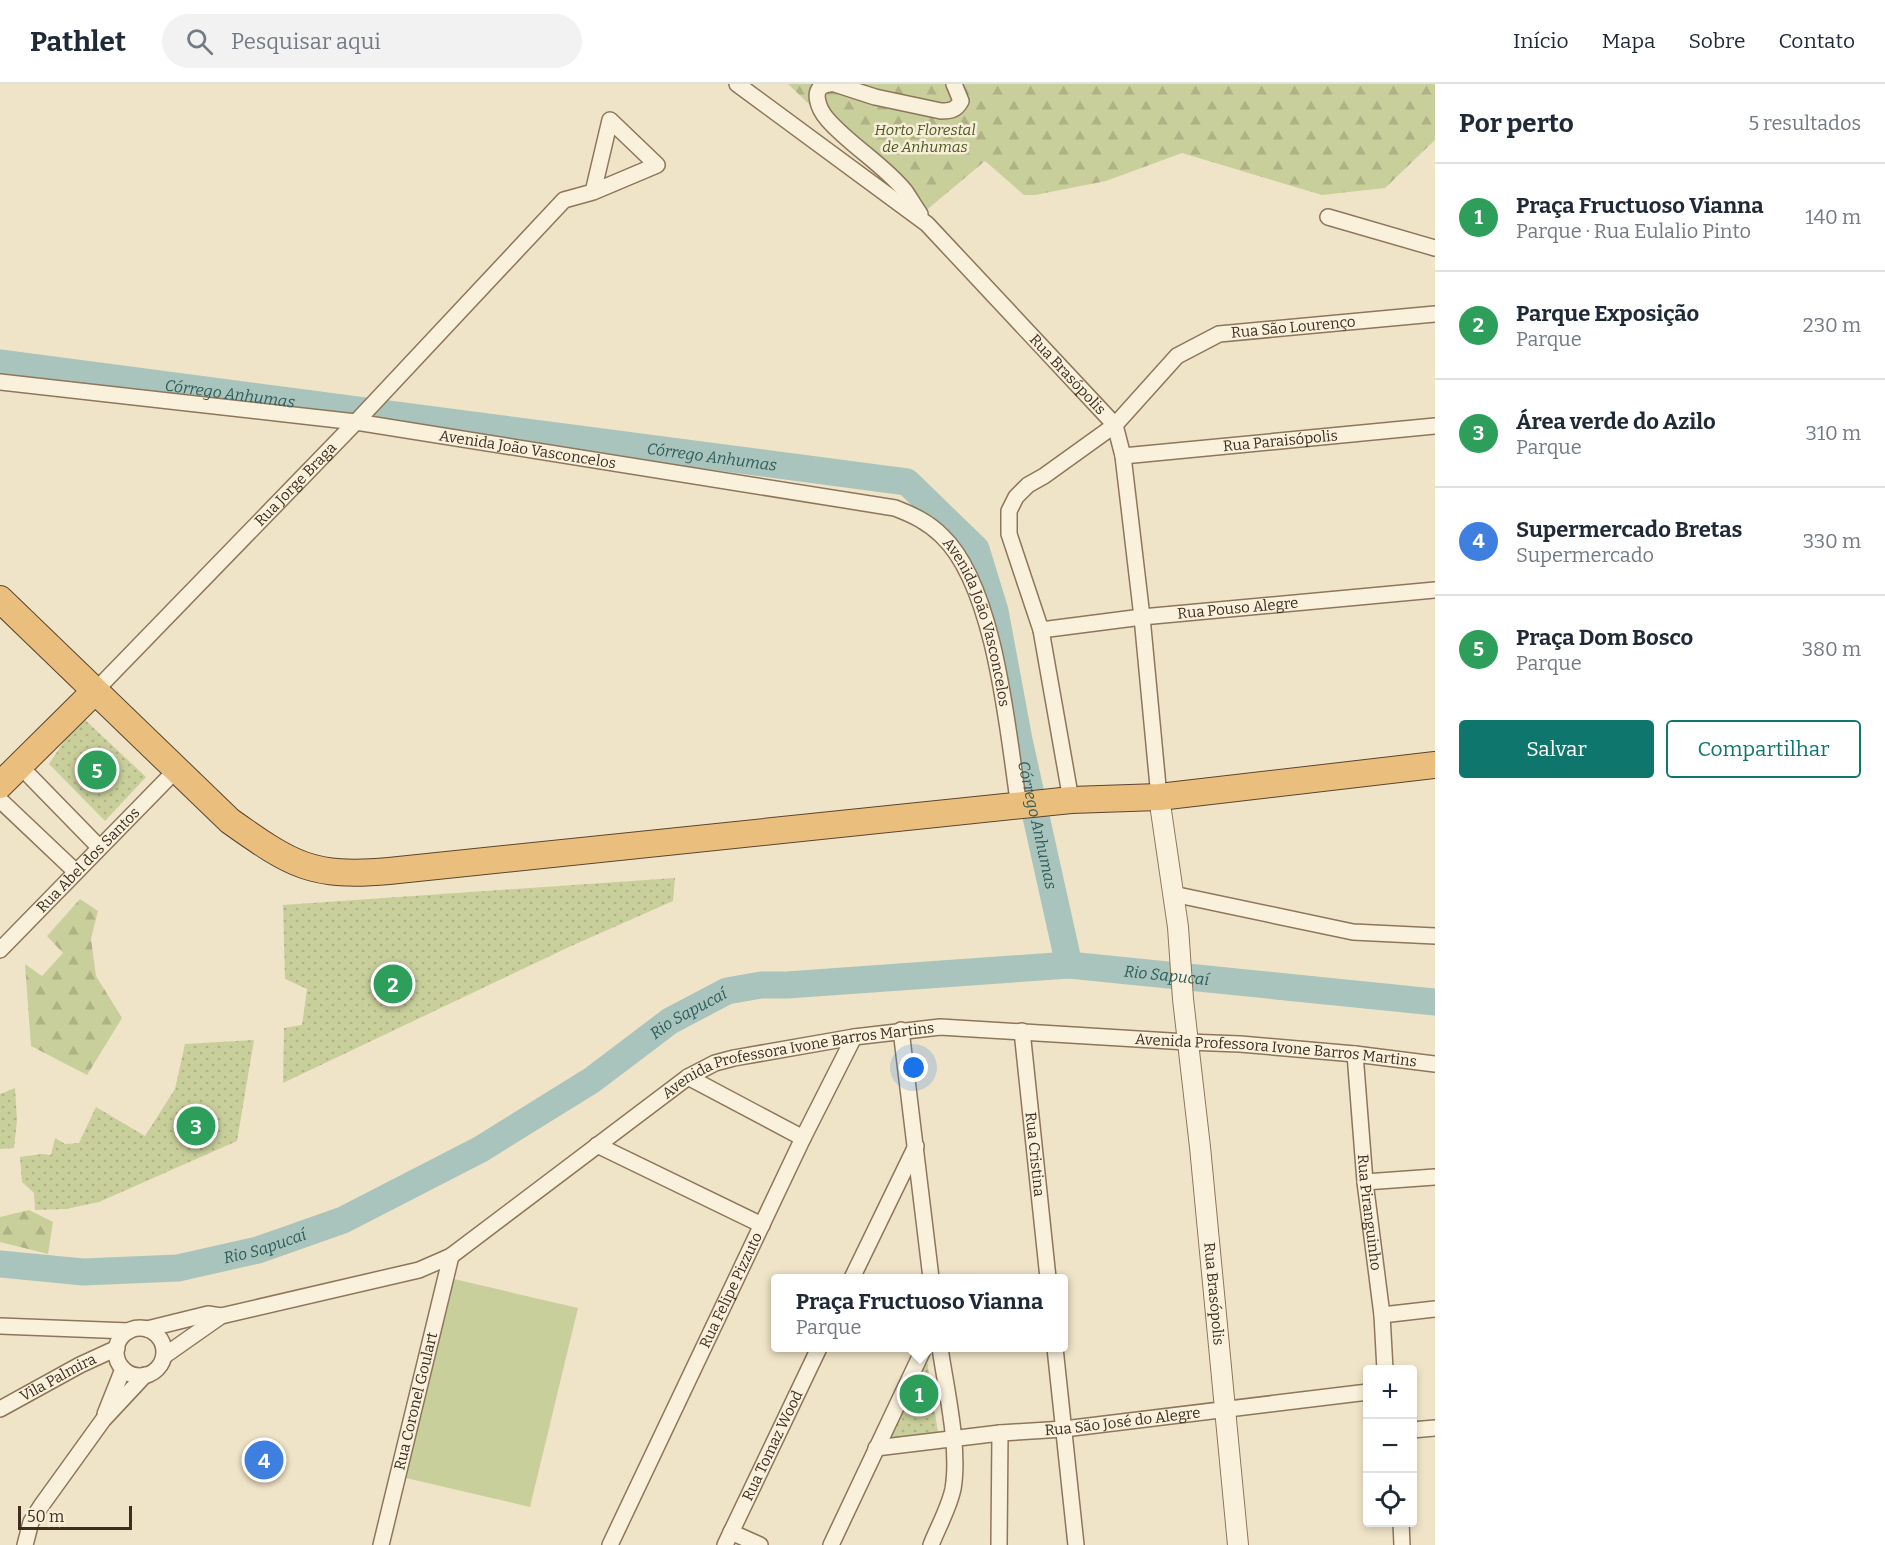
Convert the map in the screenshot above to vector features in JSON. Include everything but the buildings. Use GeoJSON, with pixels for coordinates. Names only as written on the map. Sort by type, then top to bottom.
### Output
{"type":"FeatureCollection","features":[{"type":"Feature","properties":{"kind":"highway"},"geometry":{"type":"LineString","coordinates":[[0,599],[230,821],[273,852],[298,864],[324,872],[390,871],[1065,801],[1159,796],[1435,765]]}},
{"type":"Feature","properties":{"kind":"highway","name":"Rua Jorge Braga"},"geometry":{"type":"LineString","coordinates":[[0,785],[94,691]]}},
{"type":"Feature","properties":{"kind":"street","name":"Rua Brasópolis"},"geometry":{"type":"LineString","coordinates":[[737,84],[927,224],[1115,425],[1123,456],[1142,617],[1159,796],[1178,927],[1187,1042],[1200,1147],[1238,1545]]}},
{"type":"Feature","properties":{"kind":"street"},"geometry":{"type":"LineString","coordinates":[[830,84],[819,88],[816,94],[827,119],[904,190],[927,224]]}},
{"type":"Feature","properties":{"kind":"street"},"geometry":{"type":"LineString","coordinates":[[835,84],[875,97],[941,111],[950,111],[958,107],[961,101],[954,84]]}},
{"type":"Feature","properties":{"kind":"street","name":"Rua Jorge Braga"},"geometry":{"type":"LineString","coordinates":[[94,691],[358,421],[564,200],[593,192],[657,165],[610,120],[593,192]]}},
{"type":"Feature","properties":{"kind":"street"},"geometry":{"type":"LineString","coordinates":[[1328,217],[1435,248]]}},
{"type":"Feature","properties":{"kind":"street","name":"Rua São Lourenço"},"geometry":{"type":"LineString","coordinates":[[1065,801],[1041,630],[1009,534],[1009,511],[1016,497],[1028,485],[1115,425],[1177,356],[1219,334],[1434,309]]}},
{"type":"Feature","properties":{"kind":"street","name":"Avenida João Vasconcelos"},"geometry":{"type":"LineString","coordinates":[[0,382],[358,421],[896,508],[923,519],[944,537],[962,561],[978,594],[995,653],[1024,806]]}},
{"type":"Feature","properties":{"kind":"street","name":"Rua Paraisópolis"},"geometry":{"type":"LineString","coordinates":[[1123,456],[1435,426]]}},
{"type":"Feature","properties":{"kind":"street","name":"Rua Pouso Alegre"},"geometry":{"type":"LineString","coordinates":[[1041,630],[1142,617],[1435,590]]}},
{"type":"Feature","properties":{"kind":"street"},"geometry":{"type":"LineString","coordinates":[[20,766],[99,848]]}},
{"type":"Feature","properties":{"kind":"street","name":"Rua Abel dos Santos"},"geometry":{"type":"LineString","coordinates":[[0,950],[176,770]]}},
{"type":"Feature","properties":{"kind":"street"},"geometry":{"type":"LineString","coordinates":[[0,800],[76,872]]}},
{"type":"Feature","properties":{"kind":"street"},"geometry":{"type":"LineString","coordinates":[[1173,894],[1353,932],[1435,936]]}},
{"type":"Feature","properties":{"kind":"street","name":"Avenida Professora Ivone Barros Martins"},"geometry":{"type":"LineString","coordinates":[[147,1329],[208,1314],[221,1316],[419,1270],[451,1256],[688,1077],[715,1063],[734,1058],[854,1037],[940,1026],[1240,1044],[1435,1064]]}},
{"type":"Feature","properties":{"kind":"street"},"geometry":{"type":"LineString","coordinates":[[901,1030],[931,1274]]}},
{"type":"Feature","properties":{"kind":"street","name":"Rua Cristina"},"geometry":{"type":"LineString","coordinates":[[1022,1031],[1048,1274]]}},
{"type":"Feature","properties":{"kind":"street","name":"Rua Felipe Pizzuto"},"geometry":{"type":"LineString","coordinates":[[610,1545],[803,1137],[854,1037]]}},
{"type":"Feature","properties":{"kind":"street","name":"Rua Piranguinho"},"geometry":{"type":"LineString","coordinates":[[1355,1054],[1365,1182],[1382,1315],[1385,1365]]}},
{"type":"Feature","properties":{"kind":"street"},"geometry":{"type":"LineString","coordinates":[[688,1077],[803,1137]]}},
{"type":"Feature","properties":{"kind":"street"},"geometry":{"type":"LineString","coordinates":[[597,1145],[762,1224]]}},
{"type":"Feature","properties":{"kind":"street"},"geometry":{"type":"LineString","coordinates":[[854,1274],[916,1146]]}},
{"type":"Feature","properties":{"kind":"street"},"geometry":{"type":"LineString","coordinates":[[1365,1182],[1435,1177]]}},
{"type":"Feature","properties":{"kind":"street","name":"Rua Coronel Goulart"},"geometry":{"type":"LineString","coordinates":[[381,1545],[451,1256]]}},
{"type":"Feature","properties":{"kind":"street"},"geometry":{"type":"LineString","coordinates":[[1382,1315],[1435,1309]]}},
{"type":"Feature","properties":{"kind":"street","name":"Avenida Professora Ivone Barros Martins"},"geometry":{"type":"LineString","coordinates":[[164,1356],[221,1316]]}},
{"type":"Feature","properties":{"kind":"street"},"geometry":{"type":"LineString","coordinates":[[0,1326],[129,1331]]}},
{"type":"Feature","properties":{"kind":"street"},"geometry":{"type":"LineString","coordinates":[[147,1329],[158,1336],[164,1349],[164,1356],[160,1365],[153,1372],[145,1375],[130,1374],[119,1362],[117,1348],[123,1335],[129,1331],[147,1329]]}},
{"type":"Feature","properties":{"kind":"street","name":"Vila Palmira"},"geometry":{"type":"LineString","coordinates":[[0,1409],[80,1365],[117,1348]]}},
{"type":"Feature","properties":{"kind":"street","name":"Rua Tomaz Wood"},"geometry":{"type":"LineString","coordinates":[[728,1538],[817,1352]]}},
{"type":"Feature","properties":{"kind":"street"},"geometry":{"type":"LineString","coordinates":[[831,1545],[922,1352]]}},
{"type":"Feature","properties":{"kind":"street"},"geometry":{"type":"LineString","coordinates":[[931,1545],[952,1493],[954,1479],[953,1440],[941,1352]]}},
{"type":"Feature","properties":{"kind":"street"},"geometry":{"type":"LineString","coordinates":[[1056,1352],[1076,1545]]}},
{"type":"Feature","properties":{"kind":"street"},"geometry":{"type":"LineString","coordinates":[[103,1419],[123,1369]]}},
{"type":"Feature","properties":{"kind":"street"},"geometry":{"type":"LineString","coordinates":[[25,1545],[31,1522],[103,1419],[145,1375]]}},
{"type":"Feature","properties":{"kind":"street","name":"Rua São José do Alegre"},"geometry":{"type":"LineString","coordinates":[[876,1448],[1000,1433],[1064,1429],[1363,1393]]}},
{"type":"Feature","properties":{"kind":"street"},"geometry":{"type":"LineString","coordinates":[[1417,1430],[1435,1428]]}},
{"type":"Feature","properties":{"kind":"street"},"geometry":{"type":"LineString","coordinates":[[999,1545],[1000,1433]]}},
{"type":"Feature","properties":{"kind":"street"},"geometry":{"type":"LineString","coordinates":[[1401,1527],[1402,1545]]}},
{"type":"Feature","properties":{"kind":"street"},"geometry":{"type":"LineString","coordinates":[[728,1538],[760,1545]]}},
{"type":"Feature","properties":{"kind":"green space","name":"Horto Florestal de Anhumas"},"geometry":{"type":"Polygon","coordinates":[[[788,84],[1435,84],[1435,140],[1385,188],[1322,195],[1182,153],[1106,181],[1035,195],[1024,195],[985,161],[923,213],[788,84]]]}},
{"type":"Feature","properties":{"kind":"green space"},"geometry":{"type":"Polygon","coordinates":[[[81,716],[146,777],[105,821],[49,764],[81,716]]]}},
{"type":"Feature","properties":{"kind":"green space"},"geometry":{"type":"Polygon","coordinates":[[[675,878],[673,901],[569,947],[283,1083],[284,1028],[302,1025],[307,989],[285,979],[283,905],[675,878]]]}},
{"type":"Feature","properties":{"kind":"green space"},"geometry":{"type":"Polygon","coordinates":[[[80,899],[98,911],[91,939],[96,976],[122,1018],[87,1075],[31,1046],[25,964],[42,976],[63,953],[47,936],[80,899]]]}},
{"type":"Feature","properties":{"kind":"green space"},"geometry":{"type":"Polygon","coordinates":[[[254,1040],[237,1141],[99,1202],[66,1209],[35,1210],[34,1193],[22,1182],[20,1157],[51,1155],[55,1138],[65,1144],[79,1143],[96,1107],[145,1136],[175,1089],[185,1044],[254,1040]]]}},
{"type":"Feature","properties":{"kind":"green space"},"geometry":{"type":"Polygon","coordinates":[[[15,1088],[17,1120],[14,1148],[0,1149],[0,1094],[15,1088]]]}},
{"type":"Feature","properties":{"kind":"green space"},"geometry":{"type":"Polygon","coordinates":[[[29,1210],[53,1222],[48,1254],[0,1242],[0,1217],[29,1210]]]}},
{"type":"Feature","properties":{"kind":"green space"},"geometry":{"type":"Polygon","coordinates":[[[454,1279],[578,1308],[530,1507],[406,1478],[454,1279]]]}},
{"type":"Feature","properties":{"kind":"green space"},"geometry":{"type":"Polygon","coordinates":[[[926,1354],[938,1433],[886,1440],[926,1354]]]}},
{"type":"Feature","properties":{"kind":"waterway","name":"Córrego Anhumas"},"geometry":{"type":"LineString","coordinates":[[0,363],[907,482],[976,549],[995,611],[1019,740],[1069,965]]}},
{"type":"Feature","properties":{"kind":"waterway","name":"Rio Sapucaí"},"geometry":{"type":"LineString","coordinates":[[0,1264],[83,1272],[178,1268],[258,1250],[343,1220],[481,1149],[592,1080],[670,1021],[727,991],[761,985],[1069,965],[1435,1002]]}},
{"type":"Feature","properties":{"kind":"place","name":"Praça Dom Bosco"},"geometry":{"type":"Point","coordinates":[97,770]}},
{"type":"Feature","properties":{"kind":"place","name":"Parque Exposição"},"geometry":{"type":"Point","coordinates":[393,984]}},
{"type":"Feature","properties":{"kind":"place","name":"Área verde do Azilo"},"geometry":{"type":"Point","coordinates":[196,1126]}},
{"type":"Feature","properties":{"kind":"place","name":"Praça Fructuoso Vianna"},"geometry":{"type":"Point","coordinates":[919,1394]}},
{"type":"Feature","properties":{"kind":"place","name":"Supermercado Bretas"},"geometry":{"type":"Point","coordinates":[264,1460]}}]}
